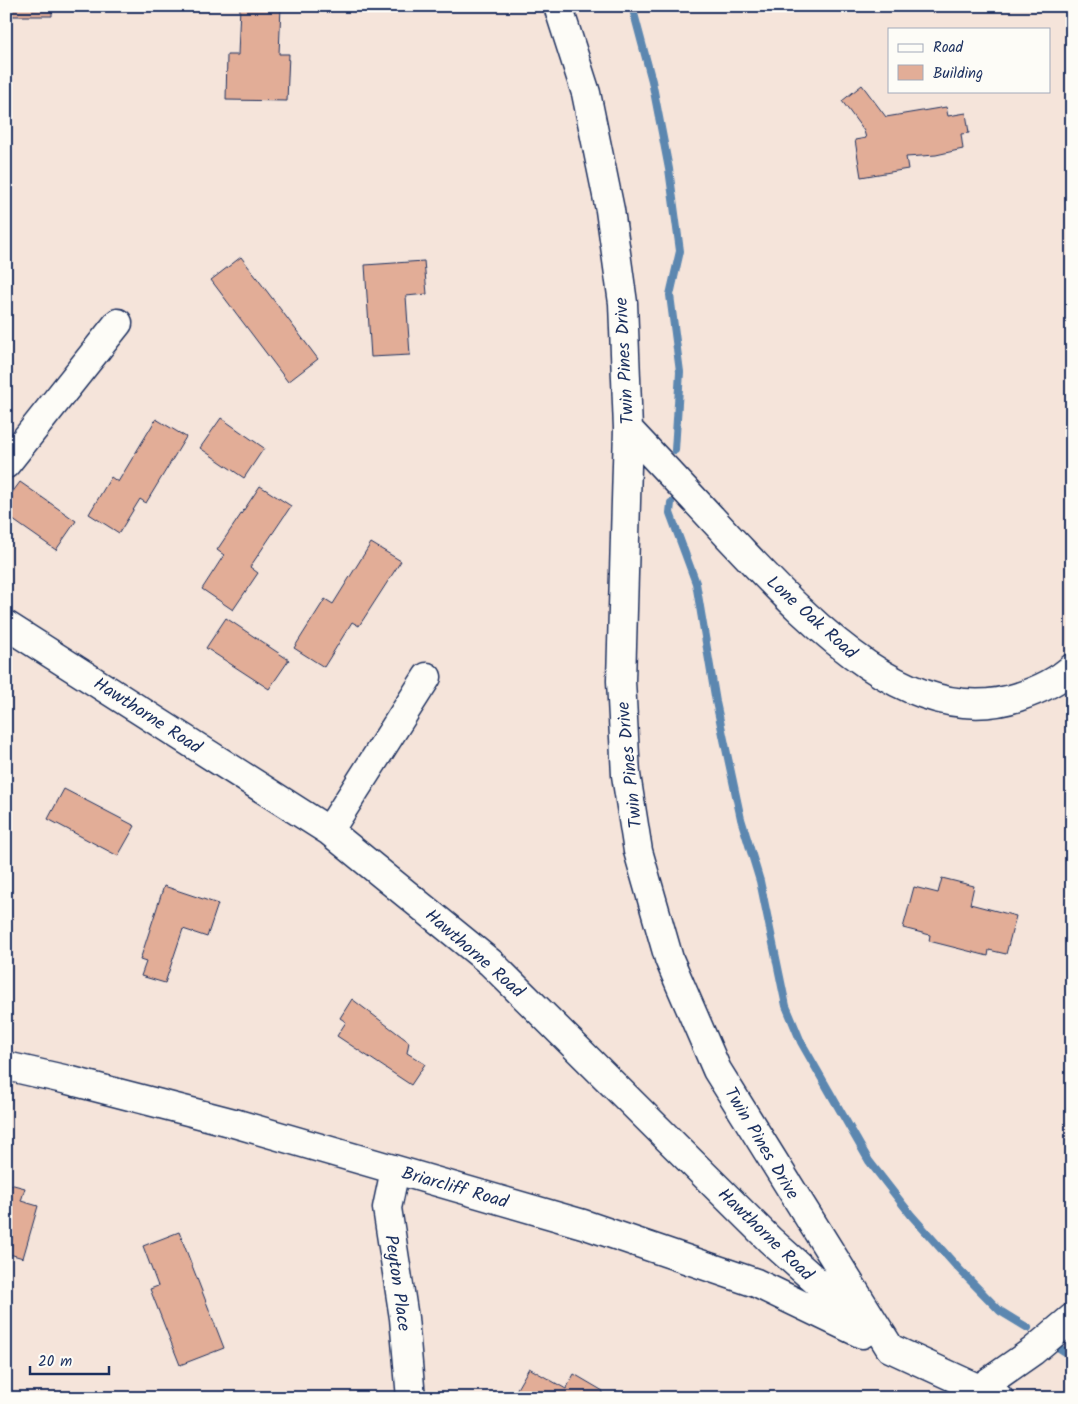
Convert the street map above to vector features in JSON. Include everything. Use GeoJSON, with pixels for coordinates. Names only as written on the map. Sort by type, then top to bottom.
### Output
{"type":"FeatureCollection","features":[{"type":"Feature","properties":{"kind":"street","name":"Twin Pines Drive"},"geometry":{"type":"LineString","coordinates":[[558,6],[586,93],[610,210],[623,304],[628,428],[621,681],[626,775],[638,851],[668,959],[717,1070],[890,1348]]}},
{"type":"Feature","properties":{"kind":"street"},"geometry":{"type":"LineString","coordinates":[[6,464],[118,323]]}},
{"type":"Feature","properties":{"kind":"street","name":"Lone Oak Road"},"geometry":{"type":"LineString","coordinates":[[628,428],[790,601],[860,661],[906,686],[963,704],[999,703],[1032,692],[1072,668]]}},
{"type":"Feature","properties":{"kind":"street","name":"Hawthorne Road"},"geometry":{"type":"LineString","coordinates":[[6,625],[329,831],[491,963],[770,1240],[890,1348]]}},
{"type":"Feature","properties":{"kind":"street"},"geometry":{"type":"LineString","coordinates":[[329,831],[426,677]]}},
{"type":"Feature","properties":{"kind":"street","name":"Briarcliff Road"},"geometry":{"type":"LineString","coordinates":[[6,1066],[234,1123],[583,1224],[756,1283],[890,1348]]}},
{"type":"Feature","properties":{"kind":"street","name":"Peyton Place"},"geometry":{"type":"LineString","coordinates":[[395,1170],[386,1208],[404,1318],[411,1398]]}},
{"type":"Feature","properties":{"kind":"street"},"geometry":{"type":"LineString","coordinates":[[890,1348],[989,1393],[1033,1351],[1072,1318]]}},
{"type":"Feature","properties":{"kind":"building"},"geometry":{"type":"Polygon","coordinates":[[[6,6],[52,6],[52,16],[6,16],[6,6]]]}},
{"type":"Feature","properties":{"kind":"building"},"geometry":{"type":"Polygon","coordinates":[[[240,6],[281,6],[279,54],[289,54],[287,101],[226,100],[227,55],[238,55],[240,6]]]}},
{"type":"Feature","properties":{"kind":"building"},"geometry":{"type":"Polygon","coordinates":[[[862,85],[886,117],[946,107],[948,116],[966,113],[969,133],[961,134],[963,149],[936,155],[906,157],[908,169],[861,177],[855,140],[866,138],[864,131],[842,101],[862,85]]]}},
{"type":"Feature","properties":{"kind":"building"},"geometry":{"type":"Polygon","coordinates":[[[241,257],[318,359],[288,382],[211,280],[241,257]]]}},
{"type":"Feature","properties":{"kind":"building"},"geometry":{"type":"Polygon","coordinates":[[[424,261],[427,294],[406,296],[410,355],[371,357],[365,265],[424,261]]]}},
{"type":"Feature","properties":{"kind":"building"},"geometry":{"type":"Polygon","coordinates":[[[221,418],[264,448],[244,478],[200,448],[221,418]]]}},
{"type":"Feature","properties":{"kind":"building"},"geometry":{"type":"Polygon","coordinates":[[[156,419],[186,437],[146,503],[140,499],[119,533],[89,514],[111,477],[118,482],[156,419]]]}},
{"type":"Feature","properties":{"kind":"building"},"geometry":{"type":"Polygon","coordinates":[[[20,482],[76,521],[56,550],[6,515],[6,501],[20,482]]]}},
{"type":"Feature","properties":{"kind":"building"},"geometry":{"type":"Polygon","coordinates":[[[260,486],[291,506],[250,567],[258,573],[233,610],[202,589],[224,555],[217,550],[260,486]]]}},
{"type":"Feature","properties":{"kind":"building"},"geometry":{"type":"Polygon","coordinates":[[[371,543],[401,561],[359,626],[352,622],[324,667],[294,648],[325,599],[333,604],[371,543]]]}},
{"type":"Feature","properties":{"kind":"building"},"geometry":{"type":"Polygon","coordinates":[[[226,618],[289,660],[269,689],[206,648],[226,618]]]}},
{"type":"Feature","properties":{"kind":"building"},"geometry":{"type":"Polygon","coordinates":[[[64,789],[135,826],[118,856],[48,819],[64,789]]]}},
{"type":"Feature","properties":{"kind":"building"},"geometry":{"type":"Polygon","coordinates":[[[942,878],[974,886],[970,904],[1016,916],[1006,954],[989,950],[988,956],[929,941],[930,935],[903,928],[914,887],[938,893],[942,878]]]}},
{"type":"Feature","properties":{"kind":"building"},"geometry":{"type":"Polygon","coordinates":[[[164,886],[218,904],[207,937],[183,929],[165,983],[141,976],[146,962],[140,960],[164,886]]]}},
{"type":"Feature","properties":{"kind":"building"},"geometry":{"type":"Polygon","coordinates":[[[352,999],[409,1042],[407,1053],[425,1064],[411,1085],[337,1036],[346,1022],[340,1018],[352,999]]]}},
{"type":"Feature","properties":{"kind":"building"},"geometry":{"type":"Polygon","coordinates":[[[6,1183],[25,1188],[21,1201],[38,1206],[23,1258],[6,1253],[6,1183]]]}},
{"type":"Feature","properties":{"kind":"building"},"geometry":{"type":"Polygon","coordinates":[[[179,1232],[224,1348],[180,1365],[150,1289],[158,1286],[143,1246],[179,1232]]]}},
{"type":"Feature","properties":{"kind":"building"},"geometry":{"type":"Polygon","coordinates":[[[529,1368],[566,1389],[574,1374],[603,1391],[599,1398],[522,1398],[514,1394],[529,1368]]]}},
{"type":"Feature","properties":{"kind":"waterway"},"geometry":{"type":"LineString","coordinates":[[632,6],[652,81],[669,169],[680,251],[670,295],[680,372],[675,450]]}},
{"type":"Feature","properties":{"kind":"waterway"},"geometry":{"type":"LineString","coordinates":[[671,503],[670,513],[696,583],[716,702],[741,819],[760,881],[786,1006],[801,1042],[869,1161],[911,1215],[958,1268],[1000,1311],[1028,1328]]}},
{"type":"Feature","properties":{"kind":"waterway"},"geometry":{"type":"LineString","coordinates":[[1053,1344],[1072,1356]]}}]}
